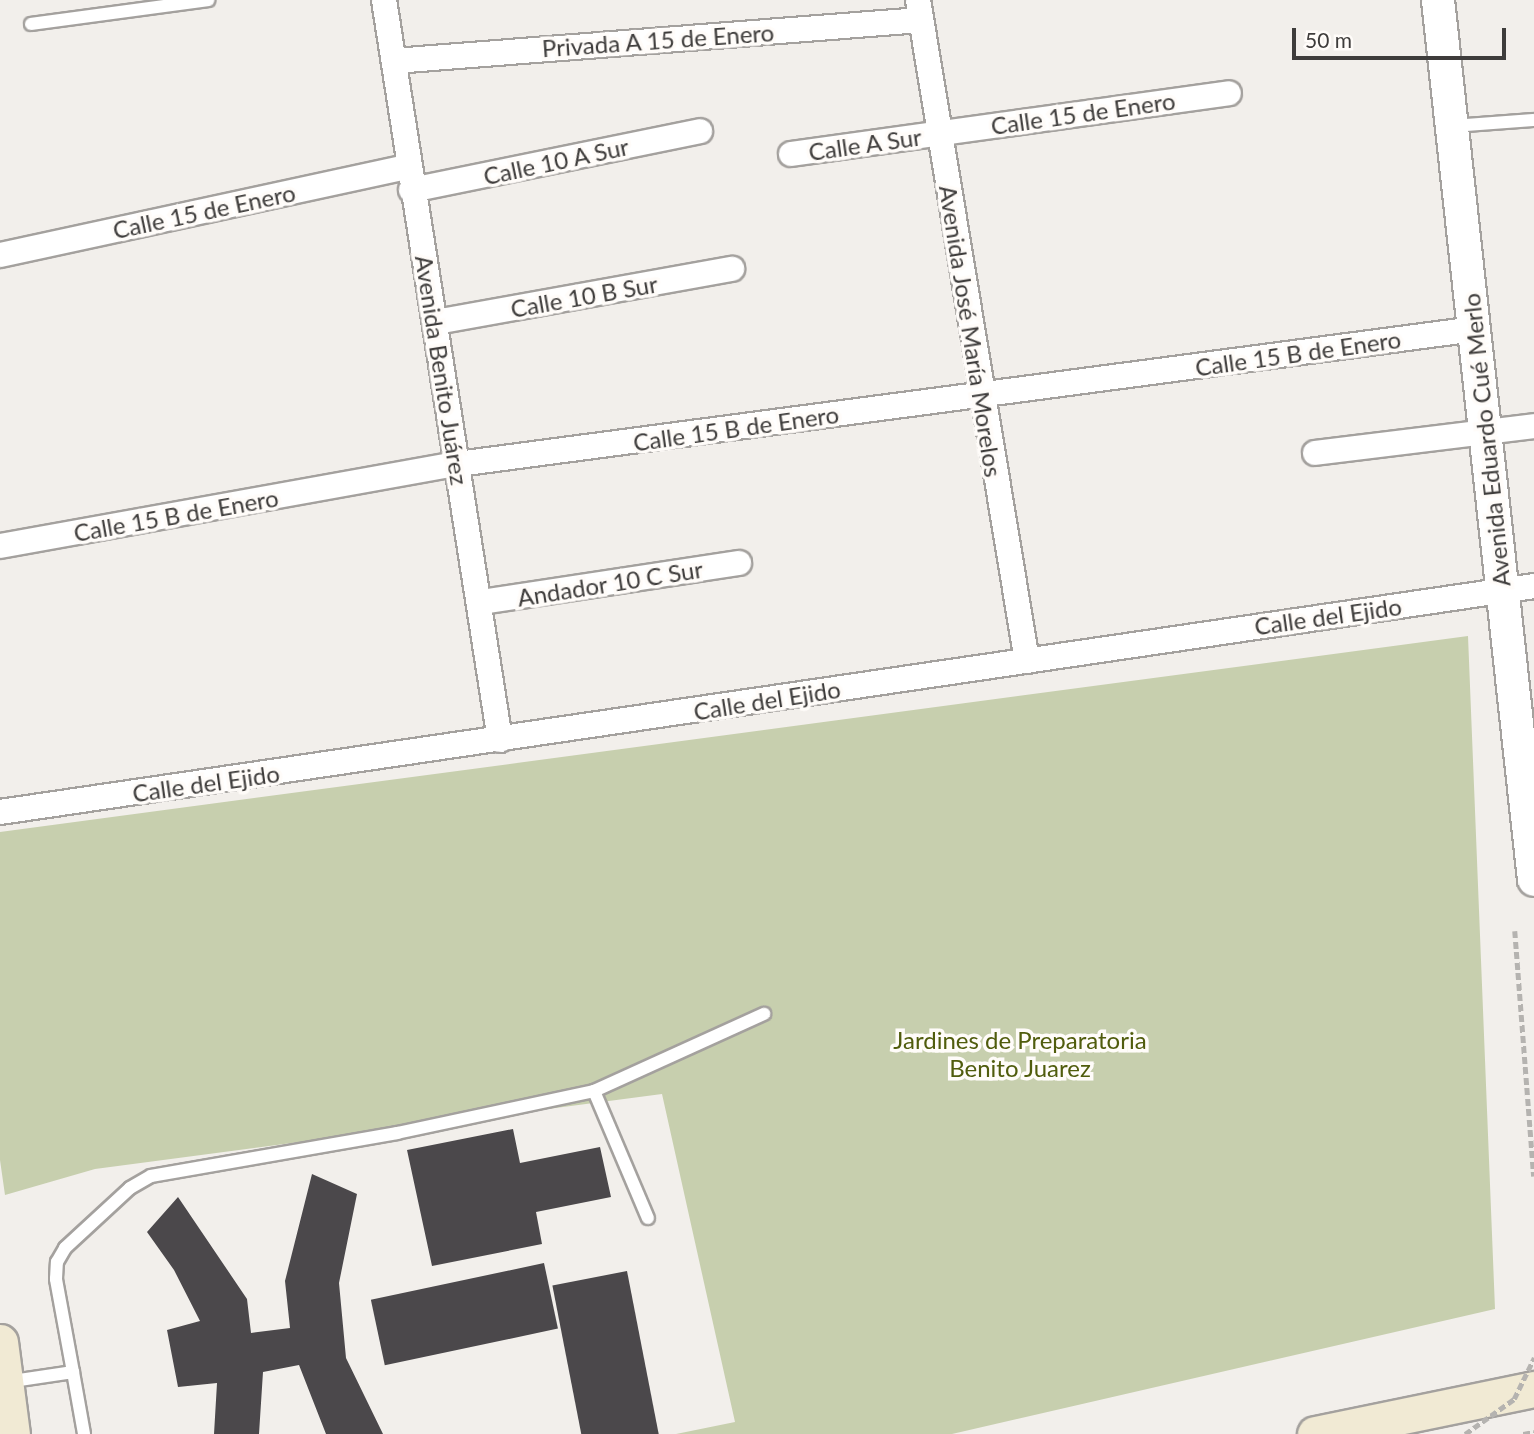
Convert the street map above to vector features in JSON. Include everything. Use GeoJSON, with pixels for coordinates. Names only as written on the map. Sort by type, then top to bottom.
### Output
{"type":"FeatureCollection","features":[{"type":"Feature","properties":{"kind":"main road"},"geometry":{"type":"LineString","coordinates":[[0,1342],[12,1434]]}},
{"type":"Feature","properties":{"kind":"main road"},"geometry":{"type":"LineString","coordinates":[[1315,1434],[1534,1390]]}},
{"type":"Feature","properties":{"kind":"street","name":"Avenida Benito Juárez"},"geometry":{"type":"LineString","coordinates":[[384,0],[409,179],[436,322],[481,602],[500,740]]}},
{"type":"Feature","properties":{"kind":"street","name":"Avenida Eduardo Cué Merlo"},"geometry":{"type":"LineString","coordinates":[[1438,0],[1534,880]]}},
{"type":"Feature","properties":{"kind":"street","name":"Privada A 15 de Enero"},"geometry":{"type":"LineString","coordinates":[[394,61],[920,10]]}},
{"type":"Feature","properties":{"kind":"street","name":"Avenida José María Morelos"},"geometry":{"type":"LineString","coordinates":[[920,10],[938,134],[1027,661]]}},
{"type":"Feature","properties":{"kind":"street","name":"Calle 15 de Enero"},"geometry":{"type":"LineString","coordinates":[[938,134],[1229,93]]}},
{"type":"Feature","properties":{"kind":"street","name":"Calle 10 A Sur"},"geometry":{"type":"LineString","coordinates":[[409,179],[700,131]]}},
{"type":"Feature","properties":{"kind":"street","name":"Calle A Sur"},"geometry":{"type":"LineString","coordinates":[[791,154],[938,134]]}},
{"type":"Feature","properties":{"kind":"street","name":"Calle 15 de Enero"},"geometry":{"type":"LineString","coordinates":[[0,255],[409,179]]}},
{"type":"Feature","properties":{"kind":"street","name":"Calle 10 B Sur"},"geometry":{"type":"LineString","coordinates":[[436,322],[732,269]]}},
{"type":"Feature","properties":{"kind":"street","name":"Calle 15 B de Enero"},"geometry":{"type":"LineString","coordinates":[[0,546],[458,464],[1475,329]]}},
{"type":"Feature","properties":{"kind":"street"},"geometry":{"type":"LineString","coordinates":[[1315,453],[1534,426]]}},
{"type":"Feature","properties":{"kind":"street","name":"Andador 10 C Sur"},"geometry":{"type":"LineString","coordinates":[[481,602],[739,564]]}},
{"type":"Feature","properties":{"kind":"street","name":"Calle del Ejido"},"geometry":{"type":"LineString","coordinates":[[0,812],[1534,586]]}},
{"type":"Feature","properties":{"kind":"lane"},"geometry":{"type":"LineString","coordinates":[[31,24],[208,0]]}},
{"type":"Feature","properties":{"kind":"lane"},"geometry":{"type":"LineString","coordinates":[[1452,127],[1534,120]]}},
{"type":"Feature","properties":{"kind":"lane"},"geometry":{"type":"LineString","coordinates":[[84,1434],[56,1279],[57,1262],[65,1248],[111,1205],[151,1176],[397,1133],[594,1091],[764,1014]]}},
{"type":"Feature","properties":{"kind":"lane"},"geometry":{"type":"LineString","coordinates":[[594,1091],[648,1218]]}},
{"type":"Feature","properties":{"kind":"lane"},"geometry":{"type":"LineString","coordinates":[[6,1382],[73,1372]]}},
{"type":"Feature","properties":{"kind":"path"},"geometry":{"type":"LineString","coordinates":[[1515,931],[1534,1176]]}},
{"type":"Feature","properties":{"kind":"path"},"geometry":{"type":"LineString","coordinates":[[1465,1434],[1514,1399],[1534,1358]]}},
{"type":"Feature","properties":{"kind":"path"},"geometry":{"type":"LineString","coordinates":[[1523,1434],[1534,1432]]}},
{"type":"Feature","properties":{"kind":"green space","name":"Jardines de Preparatoria Benito Juarez"},"geometry":{"type":"Polygon","coordinates":[[[1468,636],[1495,1309],[952,1434],[676,1434],[735,1422],[662,1094],[95,1169],[5,1195],[0,1160],[0,832],[1468,636]]]}},
{"type":"Feature","properties":{"kind":"building"},"geometry":{"type":"Polygon","coordinates":[[[513,1129],[520,1163],[600,1147],[611,1197],[536,1212],[542,1244],[432,1266],[407,1150],[513,1129]]]}},
{"type":"Feature","properties":{"kind":"building"},"geometry":{"type":"Polygon","coordinates":[[[312,1174],[357,1194],[339,1283],[346,1358],[383,1434],[326,1434],[299,1365],[263,1372],[259,1434],[214,1434],[217,1383],[178,1387],[167,1330],[200,1321],[174,1270],[147,1232],[178,1197],[247,1299],[251,1333],[290,1328],[285,1281],[312,1174]]]}},
{"type":"Feature","properties":{"kind":"building"},"geometry":{"type":"Polygon","coordinates":[[[544,1263],[558,1329],[385,1365],[371,1300],[544,1263]]]}},
{"type":"Feature","properties":{"kind":"building"},"geometry":{"type":"Polygon","coordinates":[[[627,1271],[659,1434],[581,1434],[552,1286],[627,1271]]]}}]}
